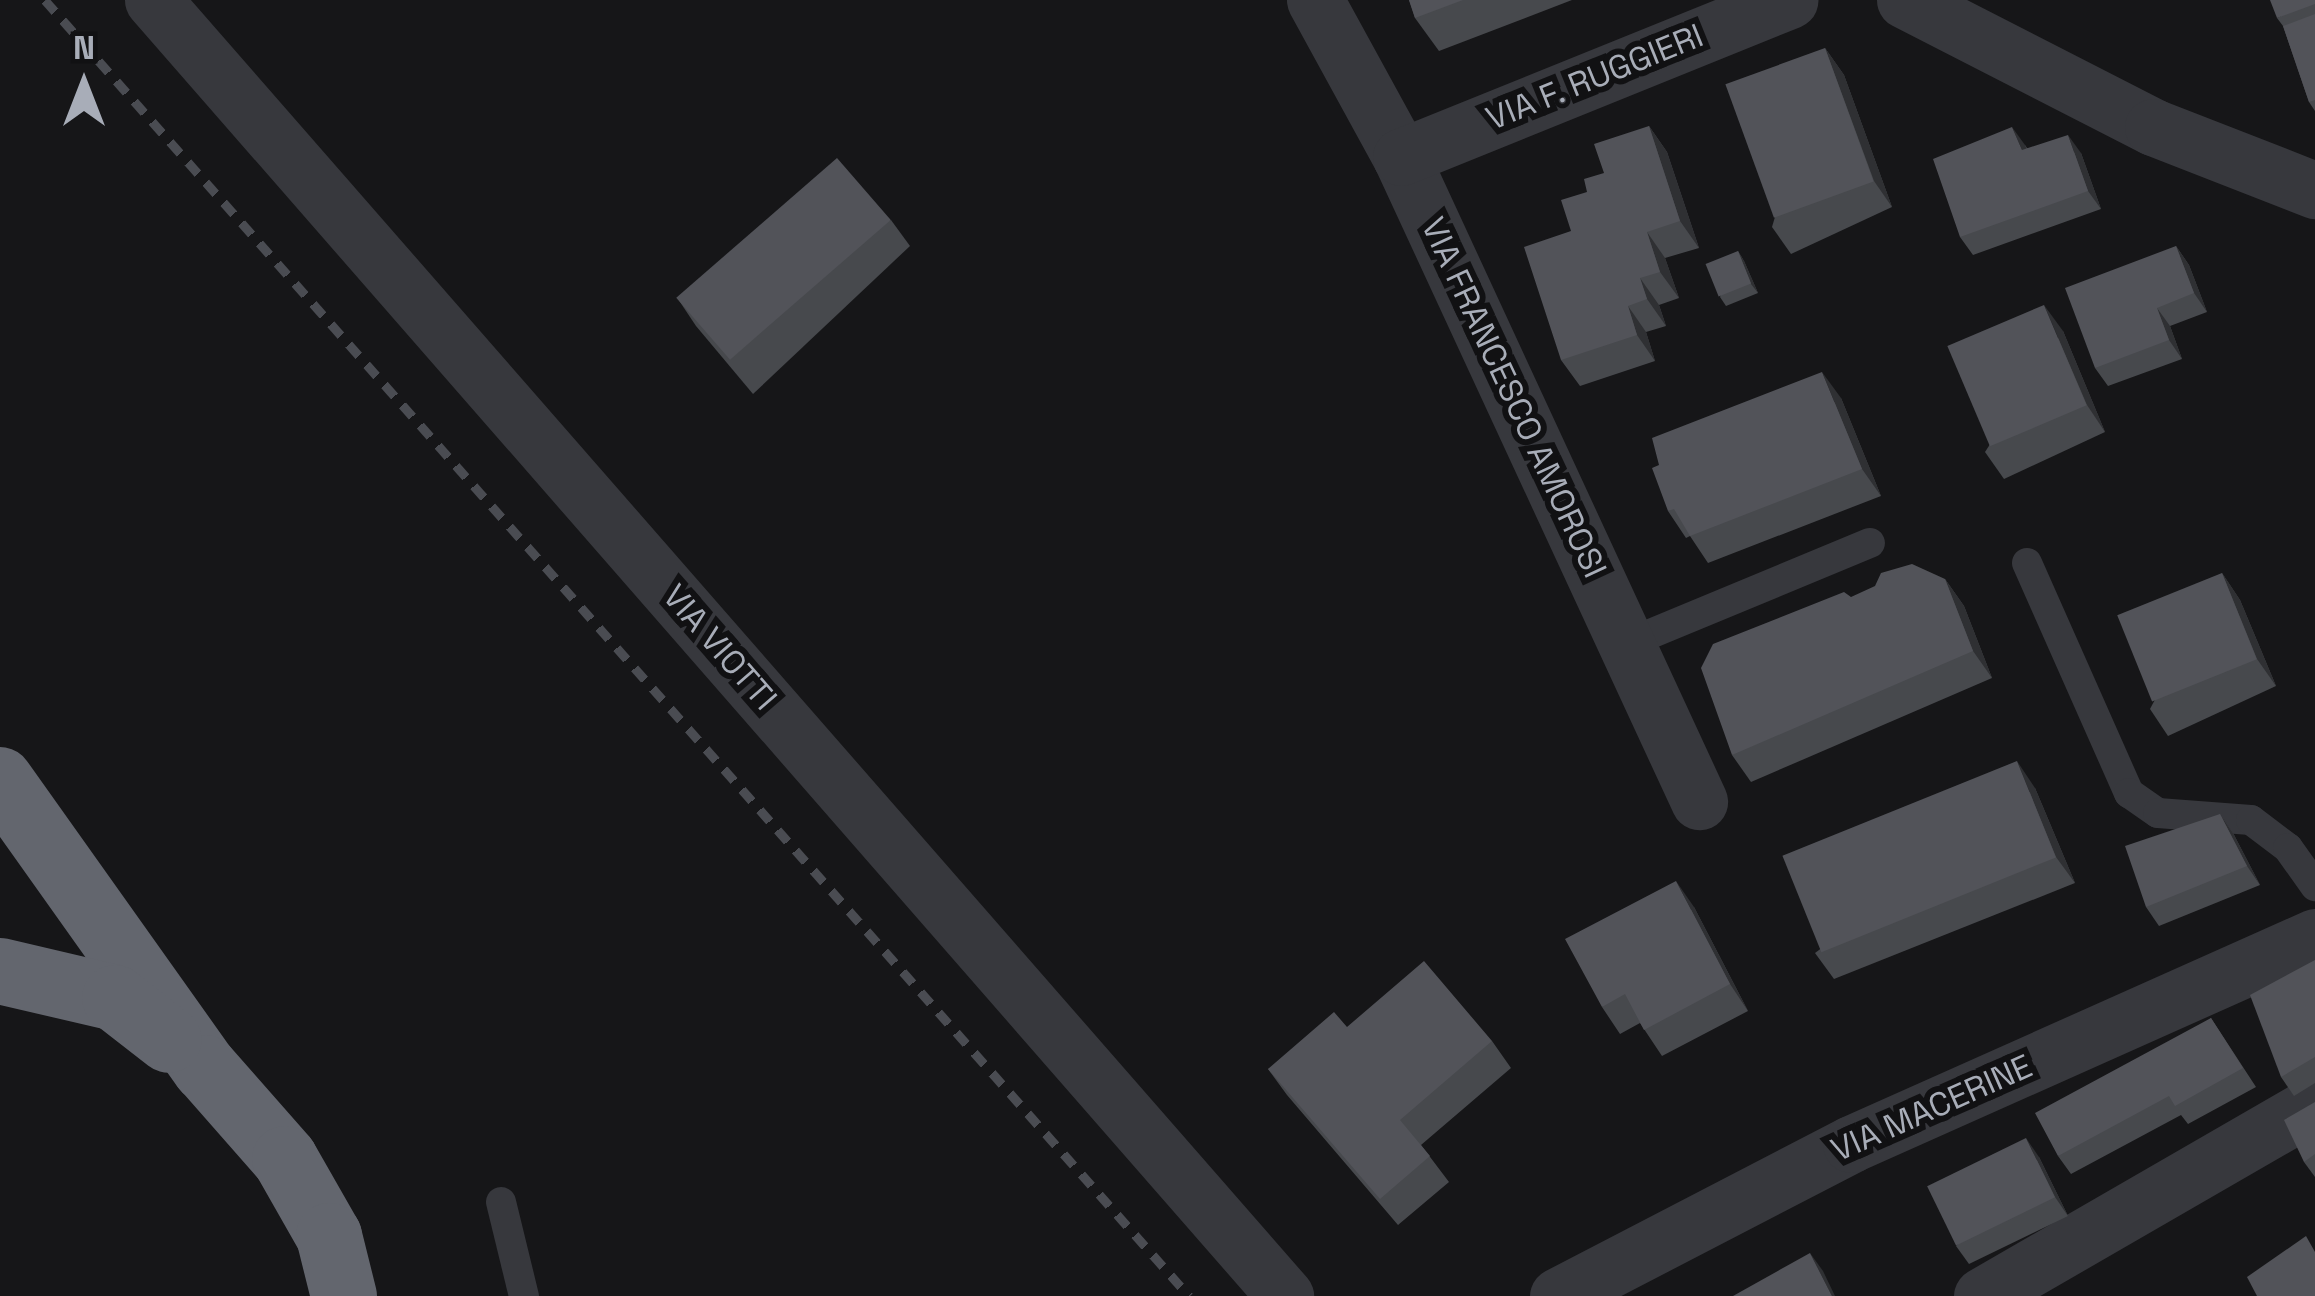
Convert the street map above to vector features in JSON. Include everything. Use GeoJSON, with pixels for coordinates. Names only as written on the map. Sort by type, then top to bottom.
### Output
{"type":"FeatureCollection","features":[{"type":"Feature","properties":{"kind":"highway"},"geometry":{"type":"LineString","coordinates":[[0,780],[205,1068],[286,1159],[329,1236],[344,1296]]}},
{"type":"Feature","properties":{"kind":"highway"},"geometry":{"type":"LineString","coordinates":[[0,971],[116,998],[205,1068]]}},
{"type":"Feature","properties":{"kind":"street","name":"VIA VIOTTI"},"geometry":{"type":"LineString","coordinates":[[153,0],[1285,1296]]}},
{"type":"Feature","properties":{"kind":"street","name":"VIA FRANCESCO AMOROSI"},"geometry":{"type":"LineString","coordinates":[[1315,0],[1401,157],[1699,801]]}},
{"type":"Feature","properties":{"kind":"street","name":"VIA F. RUGGIERI"},"geometry":{"type":"LineString","coordinates":[[1401,157],[1790,0]]}},
{"type":"Feature","properties":{"kind":"street"},"geometry":{"type":"LineString","coordinates":[[1904,0],[2153,128],[2315,190]]}},
{"type":"Feature","properties":{"kind":"street","name":"VIA MACERINE"},"geometry":{"type":"LineString","coordinates":[[1558,1296],[1851,1144],[2315,938]]}},
{"type":"Feature","properties":{"kind":"street"},"geometry":{"type":"LineString","coordinates":[[1982,1296],[2315,1104]]}},
{"type":"Feature","properties":{"kind":"lane"},"geometry":{"type":"LineString","coordinates":[[1626,644],[1870,543]]}},
{"type":"Feature","properties":{"kind":"lane"},"geometry":{"type":"LineString","coordinates":[[2027,563],[2128,793],[2158,813],[2251,820],[2288,848],[2315,886]]}},
{"type":"Feature","properties":{"kind":"lane"},"geometry":{"type":"LineString","coordinates":[[501,1202],[524,1296]]}},
{"type":"Feature","properties":{"kind":"building"},"geometry":{"type":"Polygon","coordinates":[[[1409,0],[1463,0],[1415,18],[1409,0]]]}},
{"type":"Feature","properties":{"kind":"building"},"geometry":{"type":"Polygon","coordinates":[[[2270,0],[2315,0],[2315,4],[2277,18],[2270,0]]]}},
{"type":"Feature","properties":{"kind":"building"},"geometry":{"type":"Polygon","coordinates":[[[2315,14],[2315,100],[2309,102],[2283,26],[2315,14]]]}},
{"type":"Feature","properties":{"kind":"building"},"geometry":{"type":"Polygon","coordinates":[[[1825,48],[1874,181],[1774,218],[1725,84],[1825,48]]]}},
{"type":"Feature","properties":{"kind":"building"},"geometry":{"type":"Polygon","coordinates":[[[1649,126],[1680,221],[1647,232],[1660,272],[1640,278],[1647,299],[1628,306],[1637,335],[1561,360],[1524,247],[1571,231],[1561,200],[1587,192],[1584,179],[1604,173],[1594,144],[1649,126]]]}},
{"type":"Feature","properties":{"kind":"building"},"geometry":{"type":"Polygon","coordinates":[[[2012,127],[2022,150],[2068,135],[2088,191],[1960,237],[1933,159],[2012,127]]]}},
{"type":"Feature","properties":{"kind":"building"},"geometry":{"type":"Polygon","coordinates":[[[837,158],[891,220],[730,360],[676,298],[837,158]]]}},
{"type":"Feature","properties":{"kind":"building"},"geometry":{"type":"Polygon","coordinates":[[[2176,246],[2194,293],[2157,308],[2169,340],[2095,368],[2065,288],[2176,246]]]}},
{"type":"Feature","properties":{"kind":"building"},"geometry":{"type":"Polygon","coordinates":[[[1738,251],[1751,283],[1719,297],[1706,264],[1738,251]]]}},
{"type":"Feature","properties":{"kind":"building"},"geometry":{"type":"Polygon","coordinates":[[[2044,305],[2087,405],[1990,446],[1947,346],[2044,305]]]}},
{"type":"Feature","properties":{"kind":"building"},"geometry":{"type":"Polygon","coordinates":[[[1822,372],[1862,469],[1690,536],[1674,509],[1668,511],[1652,468],[1659,465],[1652,438],[1822,372]]]}},
{"type":"Feature","properties":{"kind":"building"},"geometry":{"type":"Polygon","coordinates":[[[1912,564],[1945,579],[1973,651],[1732,755],[1701,668],[1713,644],[1844,592],[1851,597],[1875,586],[1881,573],[1912,564]]]}},
{"type":"Feature","properties":{"kind":"building"},"geometry":{"type":"Polygon","coordinates":[[[2222,573],[2257,659],[2152,702],[2117,615],[2222,573]]]}},
{"type":"Feature","properties":{"kind":"building"},"geometry":{"type":"Polygon","coordinates":[[[2017,761],[2056,857],[1821,952],[1782,856],[2017,761]]]}},
{"type":"Feature","properties":{"kind":"building"},"geometry":{"type":"Polygon","coordinates":[[[2220,814],[2247,866],[2146,907],[2125,846],[2220,814]]]}},
{"type":"Feature","properties":{"kind":"building"},"geometry":{"type":"Polygon","coordinates":[[[1676,881],[1730,984],[1644,1030],[1625,994],[1602,1007],[1565,939],[1676,881]]]}},
{"type":"Feature","properties":{"kind":"building"},"geometry":{"type":"Polygon","coordinates":[[[2315,960],[2315,1057],[2281,1077],[2250,995],[2315,960]]]}},
{"type":"Feature","properties":{"kind":"building"},"geometry":{"type":"Polygon","coordinates":[[[1424,961],[1492,1041],[1400,1120],[1430,1156],[1380,1199],[1268,1069],[1334,1012],[1347,1027],[1424,961]]]}},
{"type":"Feature","properties":{"kind":"building"},"geometry":{"type":"Polygon","coordinates":[[[2211,1018],[2243,1068],[2175,1106],[2169,1096],[2058,1156],[2035,1113],[2211,1018]]]}},
{"type":"Feature","properties":{"kind":"building"},"geometry":{"type":"Polygon","coordinates":[[[2315,1102],[2315,1154],[2304,1162],[2284,1120],[2315,1102]]]}},
{"type":"Feature","properties":{"kind":"building"},"geometry":{"type":"Polygon","coordinates":[[[2026,1138],[2055,1197],[1956,1246],[1927,1186],[2026,1138]]]}},
{"type":"Feature","properties":{"kind":"building"},"geometry":{"type":"Polygon","coordinates":[[[2306,1236],[2315,1252],[2315,1296],[2257,1296],[2247,1277],[2306,1236]]]}},
{"type":"Feature","properties":{"kind":"building"},"geometry":{"type":"Polygon","coordinates":[[[1810,1253],[1832,1296],[1733,1296],[1810,1253]]]}},
{"type":"Feature","properties":{"kind":"railway"},"geometry":{"type":"LineString","coordinates":[[45,0],[1189,1296]]}}]}
